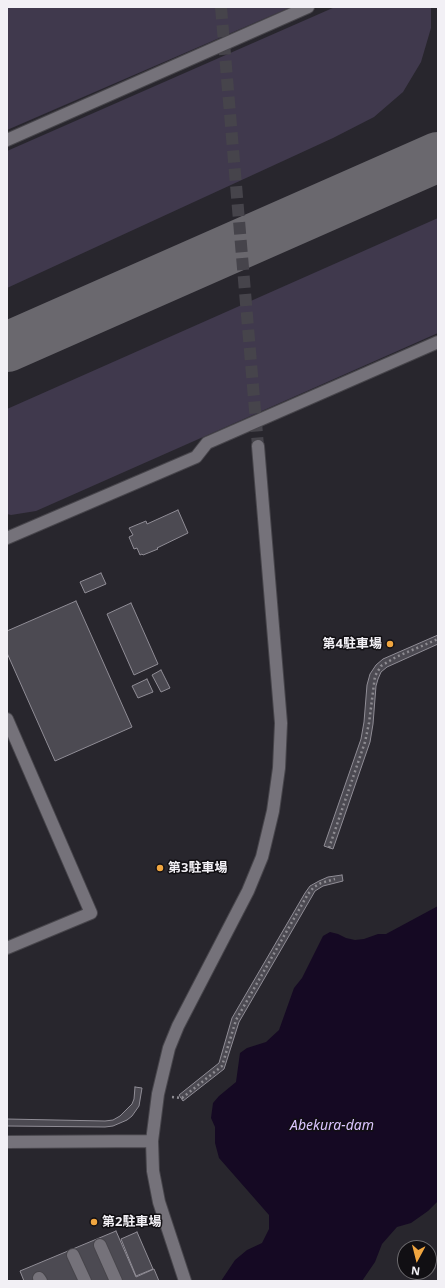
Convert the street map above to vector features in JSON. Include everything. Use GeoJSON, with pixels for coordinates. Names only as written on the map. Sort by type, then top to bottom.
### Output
{"type":"FeatureCollection","features":[{"type":"Feature","properties":{"kind":"street"},"geometry":{"type":"LineString","coordinates":[[7,140],[308,7]]}},
{"type":"Feature","properties":{"kind":"street"},"geometry":{"type":"LineString","coordinates":[[7,538],[196,457],[207,443],[438,342]]}},
{"type":"Feature","properties":{"kind":"street"},"geometry":{"type":"LineString","coordinates":[[185,1281],[159,1202],[153,1171],[152,1141],[158,1094],[169,1048],[188,1003],[248,891],[262,857],[274,804],[279,768],[281,723],[258,446]]}},
{"type":"Feature","properties":{"kind":"street"},"geometry":{"type":"LineString","coordinates":[[7,719],[92,913],[7,948]]}},
{"type":"Feature","properties":{"kind":"street"},"geometry":{"type":"LineString","coordinates":[[7,1142],[152,1141]]}},
{"type":"Feature","properties":{"kind":"street"},"geometry":{"type":"LineString","coordinates":[[100,1245],[116,1281]]}},
{"type":"Feature","properties":{"kind":"street"},"geometry":{"type":"LineString","coordinates":[[73,1255],[85,1281]]}},
{"type":"Feature","properties":{"kind":"path"},"geometry":{"type":"LineString","coordinates":[[329,848],[365,742],[369,723],[374,676],[382,666],[396,657],[438,638]]}},
{"type":"Feature","properties":{"kind":"path"},"geometry":{"type":"LineString","coordinates":[[171,1096],[182,1098],[222,1066],[236,1020],[308,894],[314,887],[321,883],[335,879]]}},
{"type":"Feature","properties":{"kind":"shaded area"},"geometry":{"type":"Polygon","coordinates":[[[7,7],[291,7],[7,130],[7,7]]]}},
{"type":"Feature","properties":{"kind":"shaded area"},"geometry":{"type":"Polygon","coordinates":[[[335,7],[431,7],[431,28],[421,62],[403,92],[374,117],[333,138],[7,288],[7,151],[335,7]]]}},
{"type":"Feature","properties":{"kind":"shaded area"},"geometry":{"type":"Polygon","coordinates":[[[438,218],[438,333],[36,511],[11,515],[7,514],[7,409],[438,218]]]}},
{"type":"Feature","properties":{"kind":"water","name":"Abekura-dam"},"geometry":{"type":"Polygon","coordinates":[[[438,906],[438,1201],[428,1211],[411,1223],[397,1227],[382,1244],[375,1262],[362,1281],[221,1281],[235,1260],[247,1250],[262,1243],[269,1229],[269,1215],[219,1158],[215,1143],[215,1127],[211,1118],[213,1103],[236,1082],[240,1053],[247,1048],[266,1042],[279,1030],[294,988],[302,978],[323,936],[330,932],[355,940],[364,939],[378,934],[386,934],[438,906]]]}},
{"type":"Feature","properties":{"kind":"building"},"geometry":{"type":"Polygon","coordinates":[[[178,510],[188,533],[157,548],[158,549],[140,555],[137,548],[134,549],[129,537],[133,535],[129,528],[146,521],[147,524],[178,510]]]}},
{"type":"Feature","properties":{"kind":"building"},"geometry":{"type":"Polygon","coordinates":[[[101,573],[106,584],[85,593],[80,582],[101,573]]]}},
{"type":"Feature","properties":{"kind":"building"},"geometry":{"type":"Polygon","coordinates":[[[76,601],[132,727],[55,761],[7,653],[7,631],[76,601]]]}},
{"type":"Feature","properties":{"kind":"building"},"geometry":{"type":"Polygon","coordinates":[[[131,603],[158,664],[134,675],[107,614],[131,603]]]}},
{"type":"Feature","properties":{"kind":"building"},"geometry":{"type":"Polygon","coordinates":[[[438,635],[438,644],[387,667],[381,672],[376,686],[370,742],[333,849],[324,846],[361,739],[367,685],[370,674],[376,665],[383,659],[438,635]]]}},
{"type":"Feature","properties":{"kind":"building"},"geometry":{"type":"Polygon","coordinates":[[[161,670],[170,688],[161,692],[152,675],[161,670]]]}},
{"type":"Feature","properties":{"kind":"building"},"geometry":{"type":"Polygon","coordinates":[[[147,679],[153,692],[138,698],[132,686],[147,679]]]}},
{"type":"Feature","properties":{"kind":"building"},"geometry":{"type":"Polygon","coordinates":[[[342,875],[343,881],[323,886],[315,891],[239,1022],[224,1069],[183,1101],[179,1095],[219,1063],[232,1018],[305,893],[310,886],[319,881],[328,877],[342,875]]]}},
{"type":"Feature","properties":{"kind":"building"},"geometry":{"type":"Polygon","coordinates":[[[135,1087],[142,1088],[139,1106],[127,1120],[113,1126],[7,1126],[7,1119],[113,1120],[120,1116],[132,1104],[135,1087]]]}},
{"type":"Feature","properties":{"kind":"building","name":"第2駐車場"},"geometry":{"type":"Polygon","coordinates":[[[116,1231],[136,1277],[154,1269],[159,1281],[24,1281],[20,1271],[116,1231]]]}},
{"type":"Feature","properties":{"kind":"building"},"geometry":{"type":"Polygon","coordinates":[[[137,1232],[153,1269],[136,1276],[121,1239],[137,1232]]]}},
{"type":"Feature","properties":{"kind":"taxiway"},"geometry":{"type":"LineString","coordinates":[[7,347],[438,157]]}},
{"type":"Feature","properties":{"kind":"tunnel"},"geometry":{"type":"LineString","coordinates":[[221,7],[258,446]]}},
{"type":"Feature","properties":{"kind":"place","name":"第4駐車場"},"geometry":{"type":"Point","coordinates":[390,644]}},
{"type":"Feature","properties":{"kind":"place","name":"第3駐車場"},"geometry":{"type":"Point","coordinates":[160,868]}},
{"type":"Feature","properties":{"kind":"place","name":"第2駐車場"},"geometry":{"type":"Point","coordinates":[94,1222]}}]}
